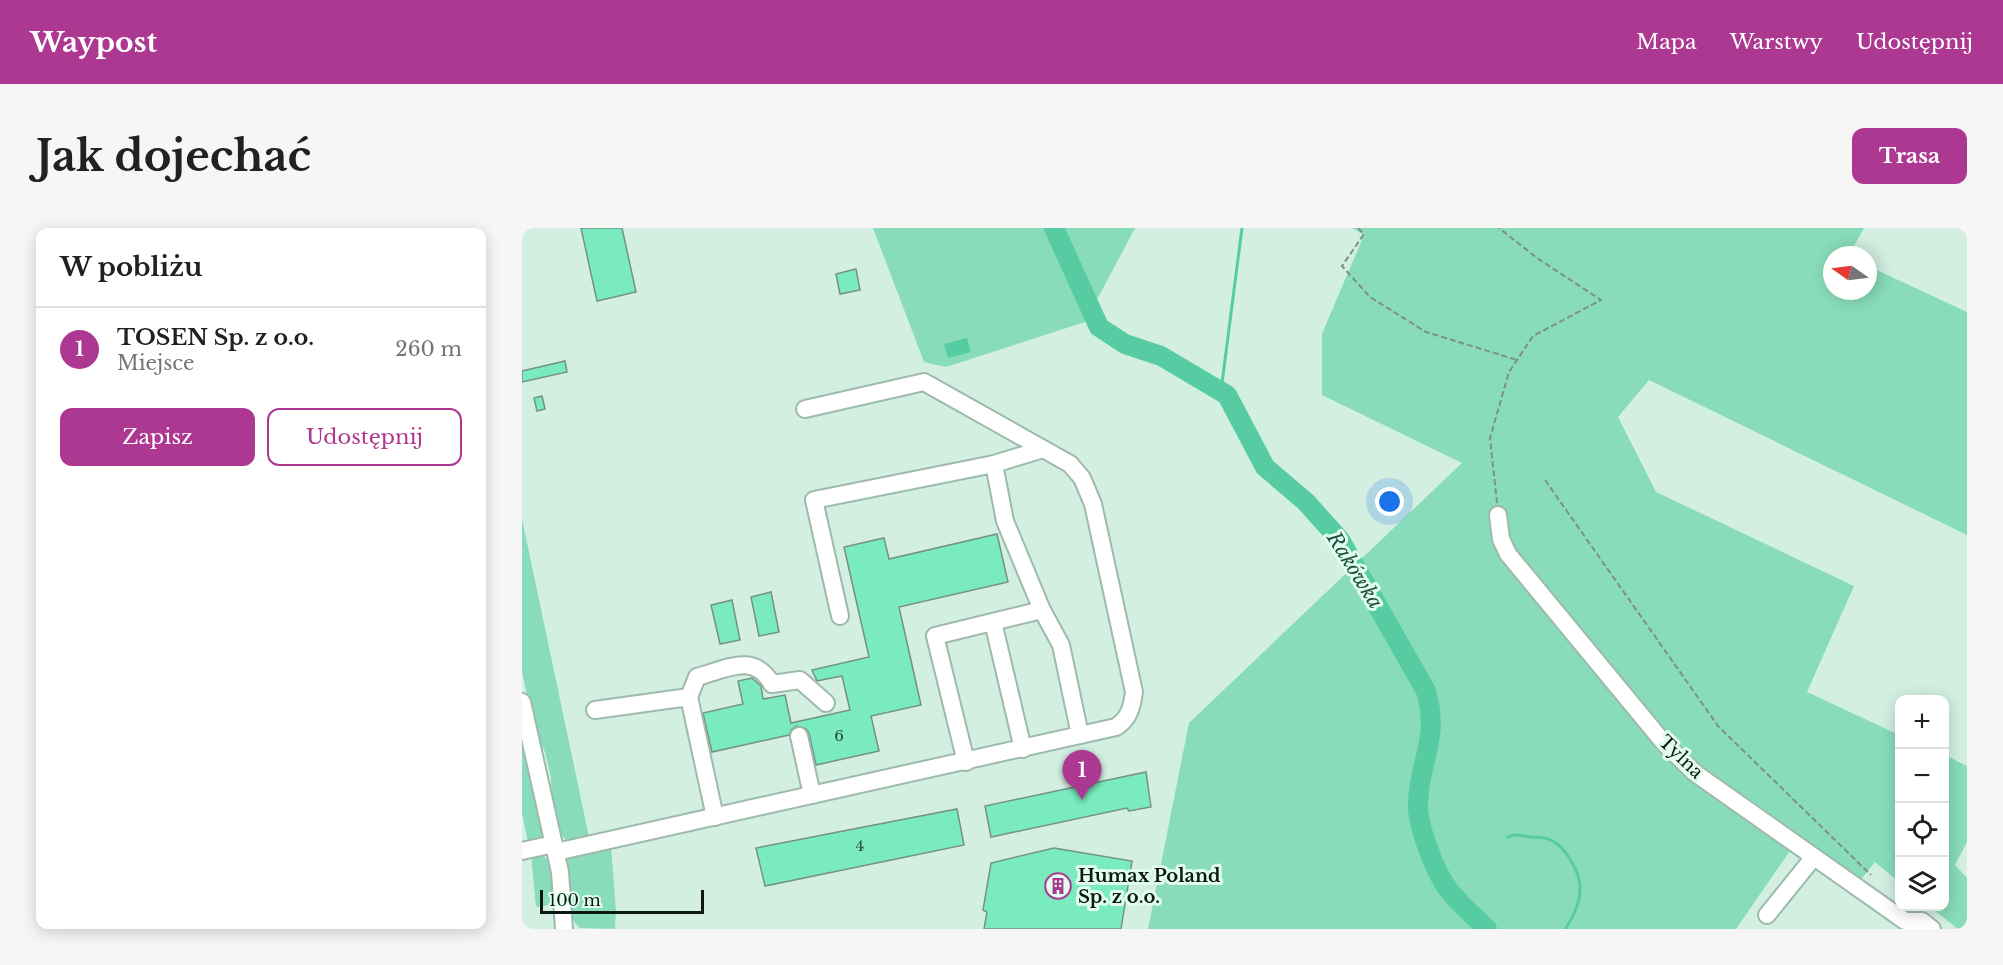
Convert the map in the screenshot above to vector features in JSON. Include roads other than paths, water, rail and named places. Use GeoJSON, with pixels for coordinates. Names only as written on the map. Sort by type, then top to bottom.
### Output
{"type":"FeatureCollection","features":[{"type":"Feature","properties":{"kind":"street"},"geometry":{"type":"LineString","coordinates":[[522,851],[555,848],[715,817],[1023,749],[1116,727],[1124,722],[1132,708],[1134,692],[1092,504],[1082,478],[1070,464],[924,382],[805,409]]}},
{"type":"Feature","properties":{"kind":"street"},"geometry":{"type":"LineString","coordinates":[[840,616],[814,500],[994,464],[1043,449]]}},
{"type":"Feature","properties":{"kind":"street"},"geometry":{"type":"LineString","coordinates":[[994,464],[1005,521],[1042,610],[1061,645],[1080,735]]}},
{"type":"Feature","properties":{"kind":"street","name":"Tylna"},"geometry":{"type":"LineString","coordinates":[[1498,515],[1501,539],[1508,554],[1664,743],[1695,773],[1905,921],[1922,921],[1932,929]]}},
{"type":"Feature","properties":{"kind":"street"},"geometry":{"type":"LineString","coordinates":[[966,762],[934,636],[1042,610]]}},
{"type":"Feature","properties":{"kind":"street"},"geometry":{"type":"LineString","coordinates":[[993,622],[1023,749]]}},
{"type":"Feature","properties":{"kind":"street"},"geometry":{"type":"LineString","coordinates":[[715,817],[689,697],[697,676],[751,664],[764,670],[772,684],[800,680],[826,703]]}},
{"type":"Feature","properties":{"kind":"street"},"geometry":{"type":"LineString","coordinates":[[595,710],[689,697]]}},
{"type":"Feature","properties":{"kind":"street"},"geometry":{"type":"LineString","coordinates":[[522,702],[560,872],[564,929]]}},
{"type":"Feature","properties":{"kind":"street"},"geometry":{"type":"LineString","coordinates":[[799,736],[813,795]]}},
{"type":"Feature","properties":{"kind":"street"},"geometry":{"type":"LineString","coordinates":[[1767,915],[1814,858]]}},
{"type":"Feature","properties":{"kind":"waterway","name":"Rakówka"},"geometry":{"type":"LineString","coordinates":[[1054,228],[1099,327],[1125,344],[1161,356],[1227,395],[1265,467],[1306,502],[1340,540],[1426,691],[1431,723],[1419,788],[1420,824],[1438,872],[1448,889],[1487,929]]}},
{"type":"Feature","properties":{"kind":"waterway"},"geometry":{"type":"LineString","coordinates":[[1221,391],[1242,228]]}},
{"type":"Feature","properties":{"kind":"waterway"},"geometry":{"type":"LineString","coordinates":[[1508,837],[1516,835],[1548,839],[1561,848],[1569,858],[1580,883],[1580,894],[1574,914],[1566,928]]}},
{"type":"Feature","properties":{"kind":"place","name":"TOSEN Sp. z o.o."},"geometry":{"type":"Point","coordinates":[1082,800]}},
{"type":"Feature","properties":{"kind":"place","name":"Humax Poland Sp. z o.o."},"geometry":{"type":"Point","coordinates":[1058,886]}}]}
